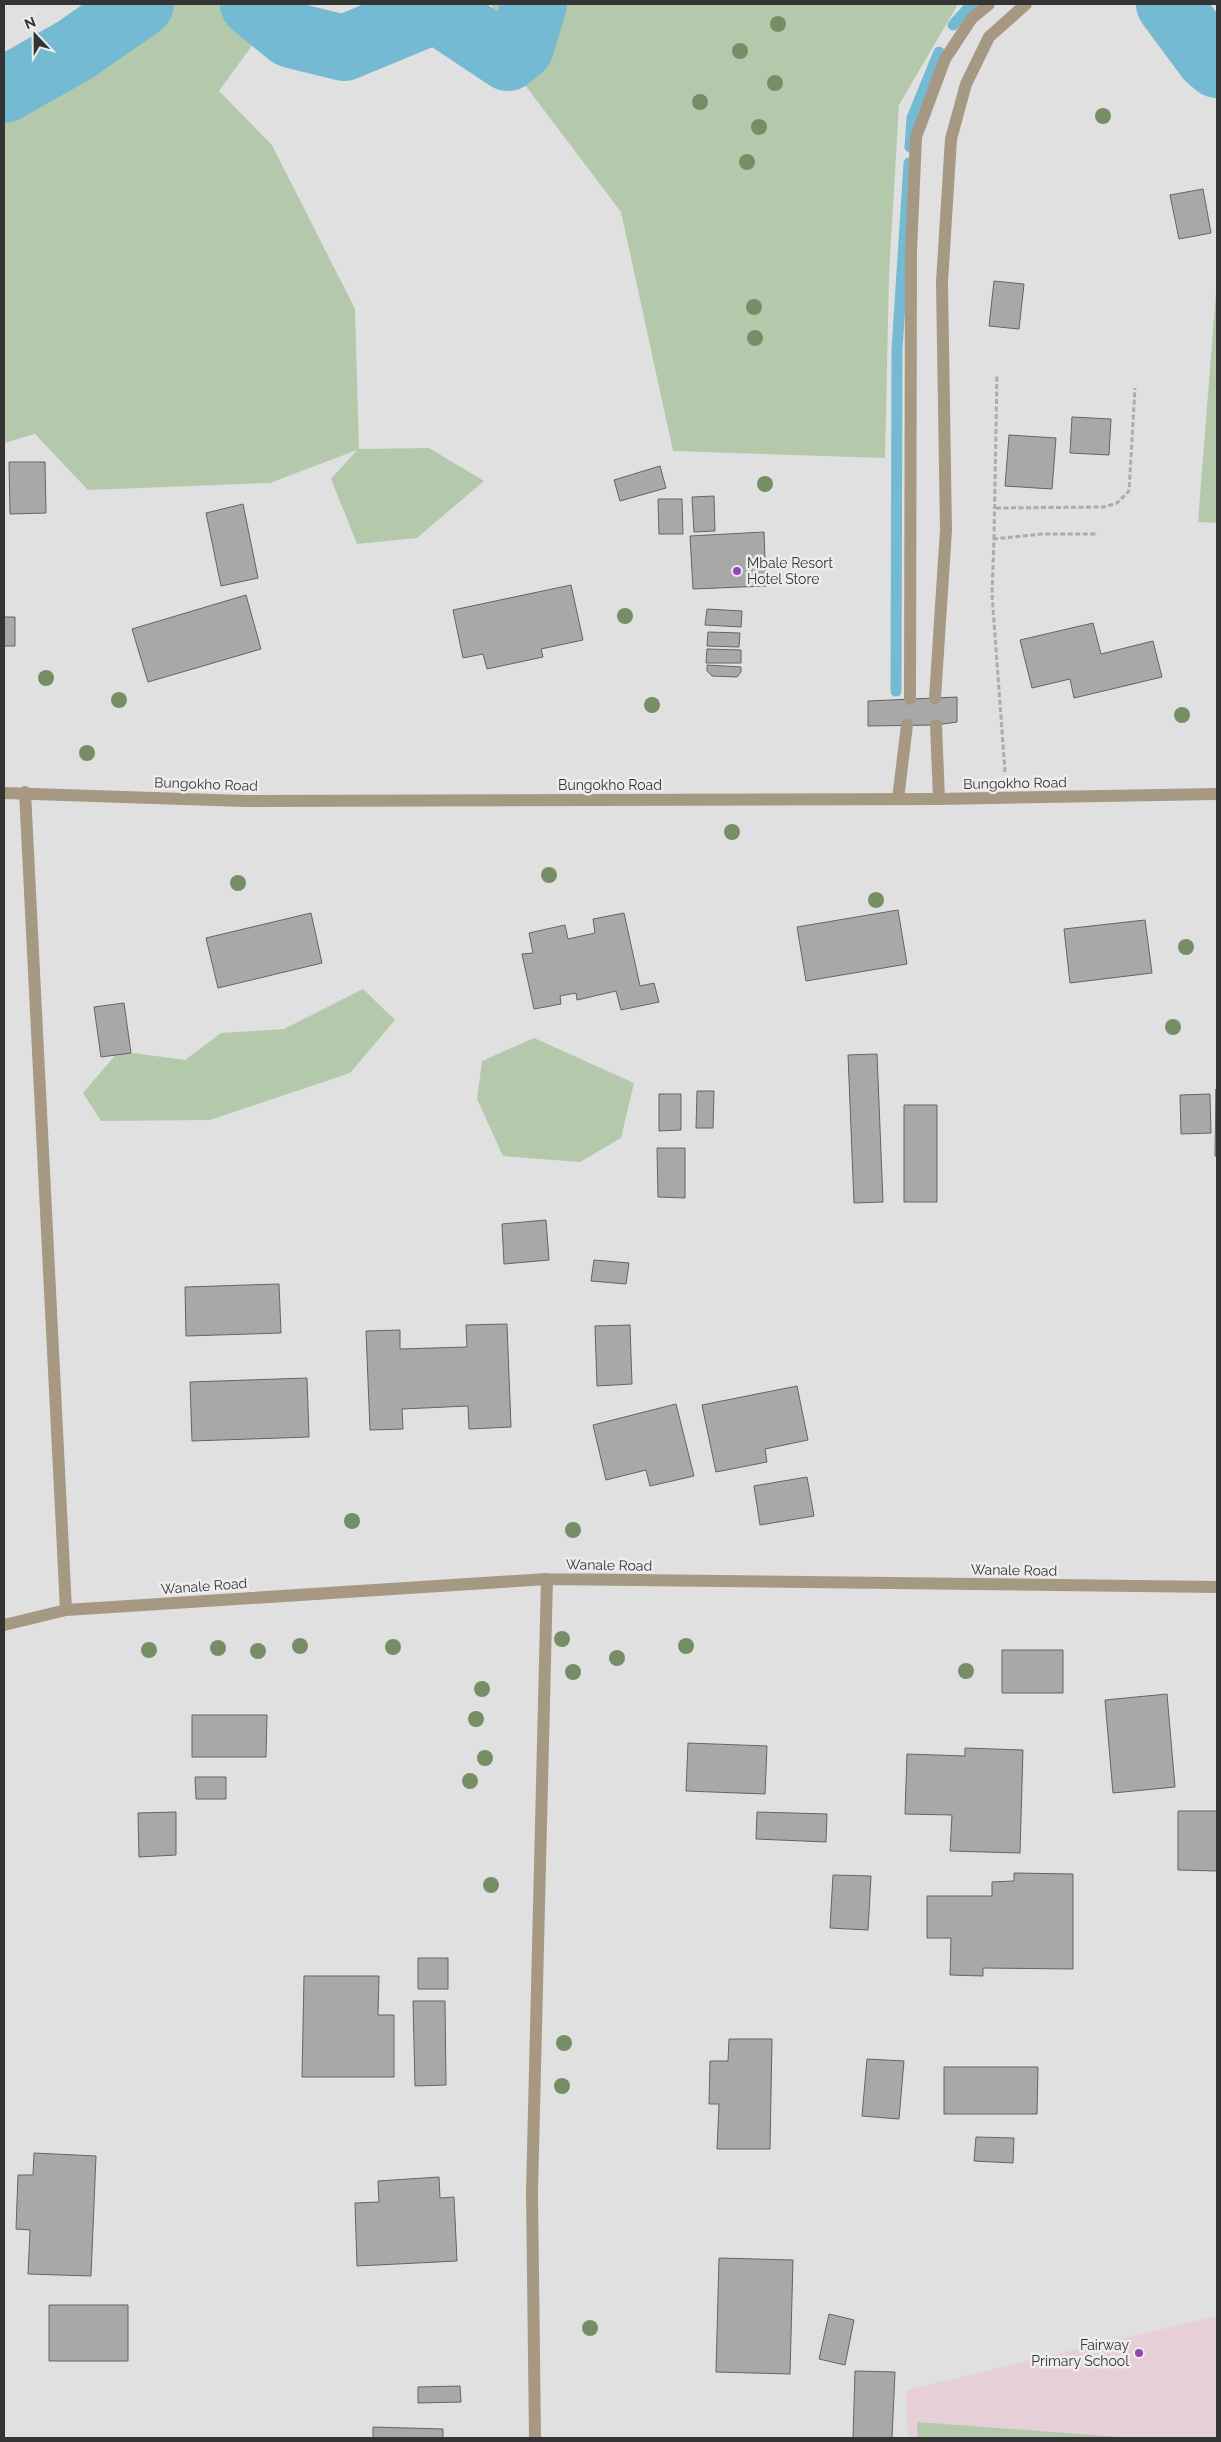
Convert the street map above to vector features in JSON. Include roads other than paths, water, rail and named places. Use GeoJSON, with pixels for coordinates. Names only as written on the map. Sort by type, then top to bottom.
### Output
{"type":"FeatureCollection","features":[{"type":"Feature","properties":{"kind":"street"},"geometry":{"type":"LineString","coordinates":[[910,699],[911,251],[916,137],[945,59],[972,18],[989,4]]}},
{"type":"Feature","properties":{"kind":"street"},"geometry":{"type":"LineString","coordinates":[[935,698],[946,530],[942,282],[951,139],[966,84],[990,37],[1019,8],[1026,4]]}},
{"type":"Feature","properties":{"kind":"street"},"geometry":{"type":"LineString","coordinates":[[898,799],[907,725]]}},
{"type":"Feature","properties":{"kind":"street"},"geometry":{"type":"LineString","coordinates":[[936,725],[939,799]]}},
{"type":"Feature","properties":{"kind":"street"},"geometry":{"type":"LineString","coordinates":[[25,792],[66,1610]]}},
{"type":"Feature","properties":{"kind":"street","name":"Bungokho Road"},"geometry":{"type":"LineString","coordinates":[[4,793],[25,792],[244,801],[939,799],[1217,794]]}},
{"type":"Feature","properties":{"kind":"street"},"geometry":{"type":"LineString","coordinates":[[535,2438],[532,2192],[548,1579]]}},
{"type":"Feature","properties":{"kind":"street","name":"Wanale Road"},"geometry":{"type":"LineString","coordinates":[[4,1625],[66,1610],[548,1579],[1217,1587]]}},
{"type":"Feature","properties":{"kind":"waterway"},"geometry":{"type":"LineString","coordinates":[[4,90],[75,50],[141,4]]}},
{"type":"Feature","properties":{"kind":"waterway"},"geometry":{"type":"LineString","coordinates":[[253,4],[291,35],[344,48],[436,10],[508,58],[521,47],[534,4]]}},
{"type":"Feature","properties":{"kind":"waterway"},"geometry":{"type":"LineString","coordinates":[[953,25],[972,4]]}},
{"type":"Feature","properties":{"kind":"waterway"},"geometry":{"type":"LineString","coordinates":[[1169,4],[1209,58],[1217,65]]}},
{"type":"Feature","properties":{"kind":"waterway"},"geometry":{"type":"LineString","coordinates":[[910,147],[912,118],[939,52]]}},
{"type":"Feature","properties":{"kind":"waterway"},"geometry":{"type":"LineString","coordinates":[[896,691],[897,350],[909,163]]}},
{"type":"Feature","properties":{"kind":"place","name":"Mbale Resort Hotel Store"},"geometry":{"type":"Point","coordinates":[737,571]}},
{"type":"Feature","properties":{"kind":"place","name":"Fairway Primary School"},"geometry":{"type":"Point","coordinates":[1139,2353]}}]}
